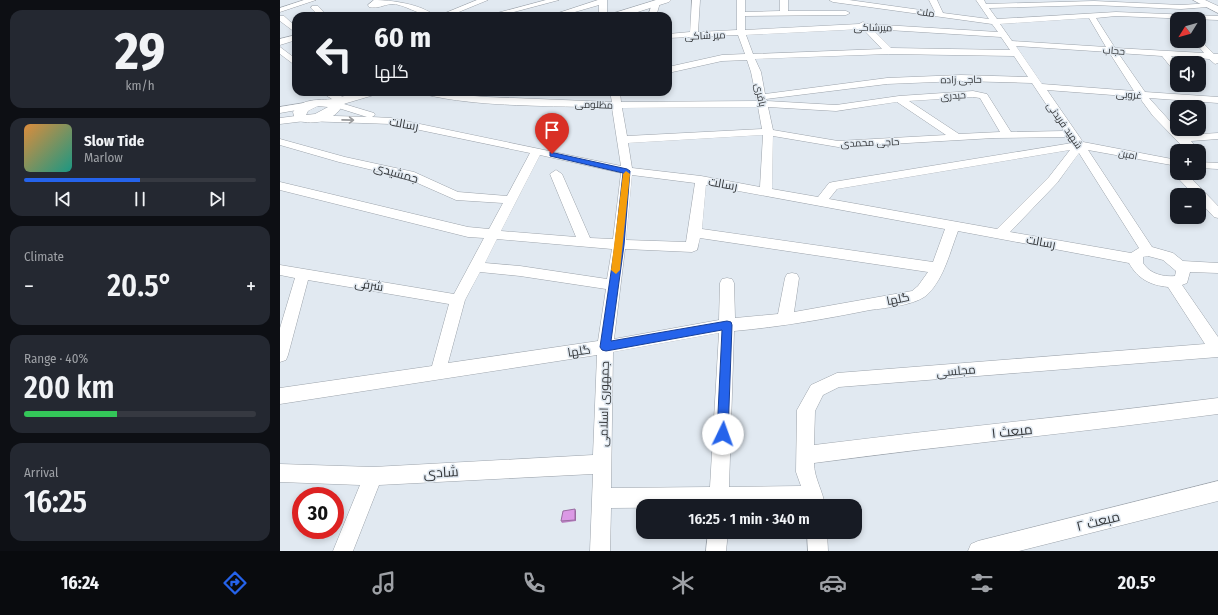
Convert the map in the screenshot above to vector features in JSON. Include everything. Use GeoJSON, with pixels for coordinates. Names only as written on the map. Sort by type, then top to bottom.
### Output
{"type":"FeatureCollection","features":[{"type":"Feature","properties":{"kind":"main road"},"geometry":{"type":"LineString","coordinates":[[1198,0],[1218,10]]}},
{"type":"Feature","properties":{"kind":"main road"},"geometry":{"type":"LineString","coordinates":[[627,12],[661,1]]}},
{"type":"Feature","properties":{"kind":"main road"},"geometry":{"type":"LineString","coordinates":[[330,100],[335,108],[329,113],[306,119],[300,117],[299,112],[330,100],[350,96]]}},
{"type":"Feature","properties":{"kind":"main road"},"geometry":{"type":"LineString","coordinates":[[330,100],[353,102],[365,96]]}},
{"type":"Feature","properties":{"kind":"street"},"geometry":{"type":"LineString","coordinates":[[434,12],[460,0]]}},
{"type":"Feature","properties":{"kind":"street"},"geometry":{"type":"LineString","coordinates":[[452,12],[484,0]]}},
{"type":"Feature","properties":{"kind":"street"},"geometry":{"type":"LineString","coordinates":[[506,12],[555,0]]}},
{"type":"Feature","properties":{"kind":"street"},"geometry":{"type":"LineString","coordinates":[[566,12],[603,0],[603,12]]}},
{"type":"Feature","properties":{"kind":"street"},"geometry":{"type":"LineString","coordinates":[[694,35],[696,0]]}},
{"type":"Feature","properties":{"kind":"street","name":"باقری"},"geometry":{"type":"LineString","coordinates":[[741,0],[741,33],[763,101],[768,132],[766,192]]}},
{"type":"Feature","properties":{"kind":"street"},"geometry":{"type":"LineString","coordinates":[[784,0],[784,14]]}},
{"type":"Feature","properties":{"kind":"street"},"geometry":{"type":"LineString","coordinates":[[830,0],[866,26],[889,51]]}},
{"type":"Feature","properties":{"kind":"street","name":"ملت"},"geometry":{"type":"LineString","coordinates":[[833,0],[995,22],[1092,17],[1116,14],[1218,18]]}},
{"type":"Feature","properties":{"kind":"street"},"geometry":{"type":"LineString","coordinates":[[933,0],[940,14]]}},
{"type":"Feature","properties":{"kind":"street"},"geometry":{"type":"LineString","coordinates":[[654,12],[661,1]]}},
{"type":"Feature","properties":{"kind":"street"},"geometry":{"type":"LineString","coordinates":[[292,28],[280,14],[309,2],[319,12]]}},
{"type":"Feature","properties":{"kind":"street"},"geometry":{"type":"LineString","coordinates":[[982,3],[1094,3],[1181,7],[1208,5]]}},
{"type":"Feature","properties":{"kind":"street","name":"شهید فریدنی"},"geometry":{"type":"LineString","coordinates":[[982,3],[1079,144],[1148,251]]}},
{"type":"Feature","properties":{"kind":"street"},"geometry":{"type":"LineString","coordinates":[[378,4],[408,4],[423,12]]}},
{"type":"Feature","properties":{"kind":"street"},"geometry":{"type":"LineString","coordinates":[[740,14],[846,13]]}},
{"type":"Feature","properties":{"kind":"street"},"geometry":{"type":"LineString","coordinates":[[1092,17],[1112,50],[1143,95],[1158,114],[1184,138],[1188,144]]}},
{"type":"Feature","properties":{"kind":"street","name":"میرشاکی"},"geometry":{"type":"LineString","coordinates":[[741,33],[866,26],[1007,39]]}},
{"type":"Feature","properties":{"kind":"street","name":"میر شاکی"},"geometry":{"type":"LineString","coordinates":[[672,36],[741,33]]}},
{"type":"Feature","properties":{"kind":"street"},"geometry":{"type":"LineString","coordinates":[[280,42],[292,38]]}},
{"type":"Feature","properties":{"kind":"street","name":"حجاب"},"geometry":{"type":"LineString","coordinates":[[1007,39],[1112,50],[1214,56]]}},
{"type":"Feature","properties":{"kind":"street"},"geometry":{"type":"LineString","coordinates":[[1205,48],[1214,56],[1218,64]]}},
{"type":"Feature","properties":{"kind":"street"},"geometry":{"type":"LineString","coordinates":[[280,50],[292,60]]}},
{"type":"Feature","properties":{"kind":"street"},"geometry":{"type":"LineString","coordinates":[[672,69],[722,58],[889,51],[1016,53]]}},
{"type":"Feature","properties":{"kind":"street"},"geometry":{"type":"LineString","coordinates":[[1164,53],[1170,60]]}},
{"type":"Feature","properties":{"kind":"street","name":"حاجی زاده"},"geometry":{"type":"LineString","coordinates":[[763,101],[887,81],[961,78],[1037,84]]}},
{"type":"Feature","properties":{"kind":"street","name":"غروبی"},"geometry":{"type":"LineString","coordinates":[[1037,84],[1143,95],[1218,100]]}},
{"type":"Feature","properties":{"kind":"street","name":"حیدری"},"geometry":{"type":"LineString","coordinates":[[899,99],[973,94],[984,96],[1008,136]]}},
{"type":"Feature","properties":{"kind":"street","name":"مظلومی"},"geometry":{"type":"LineString","coordinates":[[448,96],[487,100],[617,105],[763,101]]}},
{"type":"Feature","properties":{"kind":"street"},"geometry":{"type":"LineString","coordinates":[[487,100],[492,96]]}},
{"type":"Feature","properties":{"kind":"street","name":"جمهوری اسلامی"},"geometry":{"type":"LineString","coordinates":[[600,551],[606,347],[627,171],[616,96]]}},
{"type":"Feature","properties":{"kind":"street"},"geometry":{"type":"LineString","coordinates":[[763,101],[836,108],[899,99],[958,138]]}},
{"type":"Feature","properties":{"kind":"street"},"geometry":{"type":"LineString","coordinates":[[280,110],[330,100],[391,121]]}},
{"type":"Feature","properties":{"kind":"street","name":"رسالت"},"geometry":{"type":"LineString","coordinates":[[280,121],[306,119],[391,121],[537,150],[627,171],[701,180],[1135,259]]}},
{"type":"Feature","properties":{"kind":"street","name":"حاجی محمدی"},"geometry":{"type":"LineString","coordinates":[[622,140],[768,132],[838,144],[1071,134]]}},
{"type":"Feature","properties":{"kind":"street"},"geometry":{"type":"LineString","coordinates":[[1184,138],[1218,136]]}},
{"type":"Feature","properties":{"kind":"street","name":"جمشیدی"},"geometry":{"type":"LineString","coordinates":[[280,142],[343,160],[410,175],[456,196],[511,200]]}},
{"type":"Feature","properties":{"kind":"street"},"geometry":{"type":"LineString","coordinates":[[821,202],[834,186],[1079,144]]}},
{"type":"Feature","properties":{"kind":"street"},"geometry":{"type":"LineString","coordinates":[[999,235],[1053,180],[1079,144]]}},
{"type":"Feature","properties":{"kind":"street","name":"امین"},"geometry":{"type":"LineString","coordinates":[[1079,144],[1170,164]]}},
{"type":"Feature","properties":{"kind":"street"},"geometry":{"type":"LineString","coordinates":[[438,372],[458,300],[494,235],[537,150]]}},
{"type":"Feature","properties":{"kind":"street"},"geometry":{"type":"LineString","coordinates":[[1206,164],[1218,166]]}},
{"type":"Feature","properties":{"kind":"street"},"geometry":{"type":"LineString","coordinates":[[556,174],[585,243]]}},
{"type":"Feature","properties":{"kind":"street"},"geometry":{"type":"LineString","coordinates":[[280,186],[468,232],[585,243],[692,247],[701,180]]}},
{"type":"Feature","properties":{"kind":"street"},"geometry":{"type":"LineString","coordinates":[[1186,180],[1218,214]]}},
{"type":"Feature","properties":{"kind":"street","name":"گلها"},"geometry":{"type":"LineString","coordinates":[[280,396],[606,347],[727,325],[786,320],[917,295],[925,288],[937,268],[953,226]]}},
{"type":"Feature","properties":{"kind":"street"},"geometry":{"type":"LineString","coordinates":[[695,233],[937,268]]}},
{"type":"Feature","properties":{"kind":"street"},"geometry":{"type":"LineString","coordinates":[[1148,251],[1170,257],[1180,266],[1183,275],[1182,279],[1172,282],[1164,282],[1141,270],[1135,259],[1139,253],[1148,251]]}},
{"type":"Feature","properties":{"kind":"street"},"geometry":{"type":"LineString","coordinates":[[1180,266],[1218,268]]}},
{"type":"Feature","properties":{"kind":"street"},"geometry":{"type":"LineString","coordinates":[[476,268],[520,271],[614,285]]}},
{"type":"Feature","properties":{"kind":"street","name":"شرفی"},"geometry":{"type":"LineString","coordinates":[[280,270],[458,300]]}},
{"type":"Feature","properties":{"kind":"street"},"geometry":{"type":"LineString","coordinates":[[280,355],[303,274]]}},
{"type":"Feature","properties":{"kind":"street"},"geometry":{"type":"LineString","coordinates":[[786,320],[792,278]]}},
{"type":"Feature","properties":{"kind":"street"},"geometry":{"type":"LineString","coordinates":[[720,499],[727,325],[727,282]]}},
{"type":"Feature","properties":{"kind":"street"},"geometry":{"type":"LineString","coordinates":[[1172,282],[1218,350]]}},
{"type":"Feature","properties":{"kind":"street","name":"مجلسی"},"geometry":{"type":"LineString","coordinates":[[814,499],[805,472],[806,410],[817,390],[837,380],[1218,350]]}},
{"type":"Feature","properties":{"kind":"street","name":"مبعث ۱"},"geometry":{"type":"LineString","coordinates":[[805,455],[945,437],[1071,425],[1218,406]]}},
{"type":"Feature","properties":{"kind":"street","name":"شادی"},"geometry":{"type":"LineString","coordinates":[[280,473],[374,476],[602,464]]}},
{"type":"Feature","properties":{"kind":"street"},"geometry":{"type":"LineString","coordinates":[[343,551],[374,476]]}},
{"type":"Feature","properties":{"kind":"street","name":"مبعث ۲"},"geometry":{"type":"LineString","coordinates":[[978,551],[1218,491]]}},
{"type":"Feature","properties":{"kind":"street"},"geometry":{"type":"LineString","coordinates":[[602,498],[636,499]]}},
{"type":"Feature","properties":{"kind":"street"},"geometry":{"type":"LineString","coordinates":[[716,551],[717,539]]}},
{"type":"Feature","properties":{"kind":"street"},"geometry":{"type":"LineString","coordinates":[[817,539],[818,551]]}},
{"type":"Feature","properties":{"kind":"building"},"geometry":{"type":"Polygon","coordinates":[[[575,509],[575,520],[561,521],[563,511],[575,509]]]}},
{"type":"Feature","properties":{"kind":"slow traffic"},"geometry":{"type":"LineString","coordinates":[[616,270],[626,174]]}},
{"type":"Feature","properties":{"kind":"route"},"geometry":{"type":"LineString","coordinates":[[552,154],[627,171],[606,347],[727,325],[723,434]]}}]}
